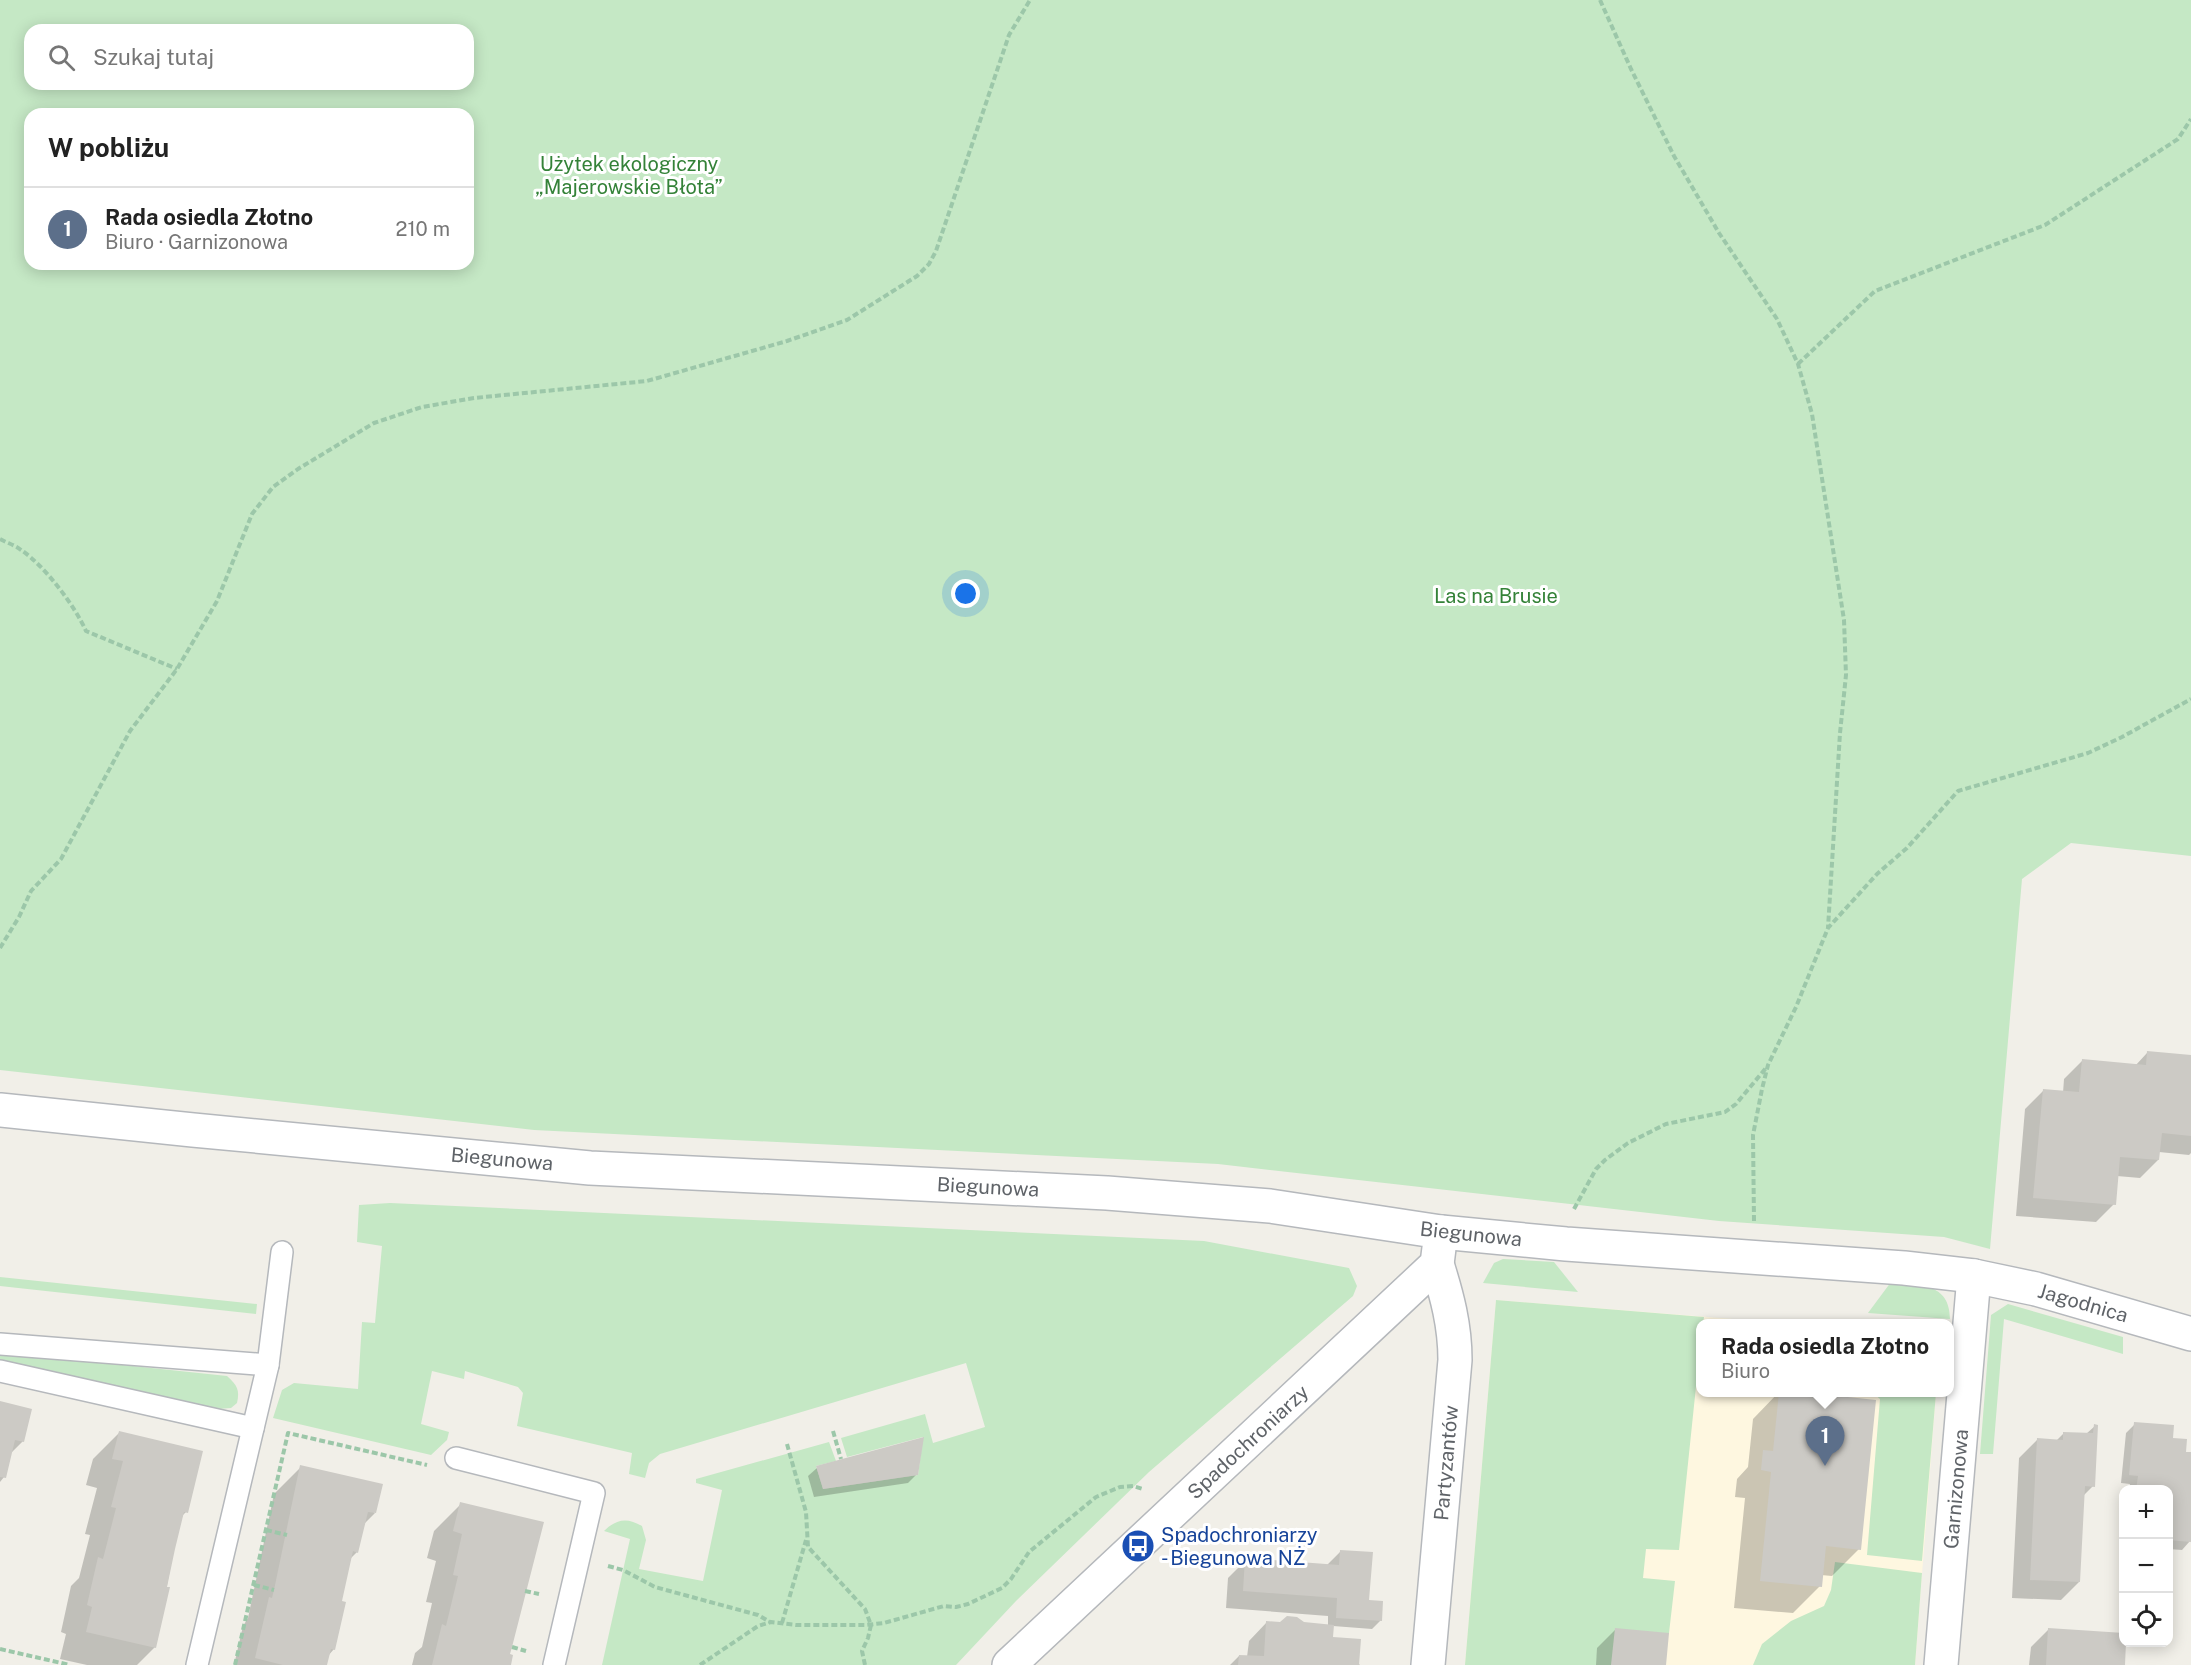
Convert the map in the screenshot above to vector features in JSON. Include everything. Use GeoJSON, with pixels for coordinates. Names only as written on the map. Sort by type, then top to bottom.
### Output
{"type":"FeatureCollection","features":[{"type":"Feature","properties":{"kind":"street","name":"Biegunowa"},"geometry":{"type":"LineString","coordinates":[[0,1110],[590,1168],[1095,1192],[1270,1206],[1441,1232],[1904,1268],[1974,1276]]}},
{"type":"Feature","properties":{"kind":"street"},"geometry":{"type":"LineString","coordinates":[[1437,1264],[1441,1232]]}},
{"type":"Feature","properties":{"kind":"street","name":"Spadochroniarzy"},"geometry":{"type":"LineString","coordinates":[[1019,1661],[1437,1264]]}},
{"type":"Feature","properties":{"kind":"street","name":"Partyzantów"},"geometry":{"type":"LineString","coordinates":[[1428,1665],[1455,1360],[1451,1309],[1437,1264]]}},
{"type":"Feature","properties":{"kind":"street","name":"Jagodnica"},"geometry":{"type":"LineString","coordinates":[[1974,1276],[2036,1289],[2191,1334]]}},
{"type":"Feature","properties":{"kind":"street","name":"Garnizonowa"},"geometry":{"type":"LineString","coordinates":[[1941,1665],[1974,1276]]}},
{"type":"Feature","properties":{"kind":"lane"},"geometry":{"type":"LineString","coordinates":[[197,1665],[268,1365],[282,1252]]}},
{"type":"Feature","properties":{"kind":"lane"},"geometry":{"type":"LineString","coordinates":[[0,1344],[268,1365]]}},
{"type":"Feature","properties":{"kind":"lane"},"geometry":{"type":"LineString","coordinates":[[0,1371],[253,1428]]}},
{"type":"Feature","properties":{"kind":"lane"},"geometry":{"type":"LineString","coordinates":[[456,1458],[594,1493],[554,1665]]}},
{"type":"Feature","properties":{"kind":"path"},"geometry":{"type":"LineString","coordinates":[[0,948],[19,917],[31,891],[61,859],[130,731],[177,669],[217,601],[252,514],[273,488],[298,469],[374,423],[422,407],[474,398],[647,381],[787,341],[847,320],[917,276],[929,264],[936,251],[1009,35],[1030,0]]}},
{"type":"Feature","properties":{"kind":"path"},"geometry":{"type":"LineString","coordinates":[[1600,0],[1674,156],[1719,233],[1777,319],[1798,364],[1812,414],[1844,620],[1846,675],[1839,745],[1828,928],[1796,1007],[1768,1065],[1755,1115],[1753,1135],[1755,1258]]}},
{"type":"Feature","properties":{"kind":"path"},"geometry":{"type":"LineString","coordinates":[[1798,364],[1875,291],[2045,225],[2178,139],[2191,119]]}},
{"type":"Feature","properties":{"kind":"path"},"geometry":{"type":"LineString","coordinates":[[0,539],[22,550],[56,584],[79,616],[86,631],[177,669]]}},
{"type":"Feature","properties":{"kind":"path"},"geometry":{"type":"LineString","coordinates":[[1828,928],[1877,874],[1907,848],[1958,791],[2088,753],[2191,699]]}},
{"type":"Feature","properties":{"kind":"path"},"geometry":{"type":"LineString","coordinates":[[1571,1214],[1589,1180],[1605,1160],[1628,1143],[1666,1124],[1725,1112],[1736,1104],[1768,1065]]}},
{"type":"Feature","properties":{"kind":"path"},"geometry":{"type":"LineString","coordinates":[[833,1431],[841,1459]]}},
{"type":"Feature","properties":{"kind":"path"},"geometry":{"type":"LineString","coordinates":[[235,1665],[288,1433],[440,1468],[456,1458]]}},
{"type":"Feature","properties":{"kind":"path"},"geometry":{"type":"LineString","coordinates":[[787,1444],[806,1512],[808,1547],[865,1609],[871,1624],[862,1651],[865,1665]]}},
{"type":"Feature","properties":{"kind":"path"},"geometry":{"type":"LineString","coordinates":[[700,1665],[758,1626],[771,1622],[884,1623],[944,1606],[956,1607],[968,1604],[1002,1588],[1011,1579],[1029,1552],[1096,1497],[1120,1487],[1142,1487]]}},
{"type":"Feature","properties":{"kind":"path"},"geometry":{"type":"LineString","coordinates":[[266,1530],[287,1535]]}},
{"type":"Feature","properties":{"kind":"path"},"geometry":{"type":"LineString","coordinates":[[782,1623],[806,1539]]}},
{"type":"Feature","properties":{"kind":"path"},"geometry":{"type":"LineString","coordinates":[[579,1557],[623,1570],[655,1587],[758,1615],[771,1622]]}},
{"type":"Feature","properties":{"kind":"path"},"geometry":{"type":"LineString","coordinates":[[254,1584],[274,1590]]}},
{"type":"Feature","properties":{"kind":"path"},"geometry":{"type":"LineString","coordinates":[[0,1649],[70,1665]]}},
{"type":"Feature","properties":{"kind":"shaded area"},"geometry":{"type":"Polygon","coordinates":[[[1496,1300],[1734,1319],[1696,1319],[1696,1397],[1936,1397],[1915,1665],[1465,1665],[1496,1300]]]}},
{"type":"Feature","properties":{"kind":"green space","name":"Las na Brusie"},"geometry":{"type":"Polygon","coordinates":[[[0,0],[2191,0],[2191,856],[2071,843],[2022,879],[1990,1249],[1944,1237],[1719,1221],[1218,1164],[534,1130],[0,1070],[0,0]]]}},
{"type":"Feature","properties":{"kind":"green space"},"geometry":{"type":"Polygon","coordinates":[[[390,1203],[1204,1241],[1349,1268],[1357,1286],[1353,1296],[1149,1472],[1016,1601],[956,1665],[602,1665],[630,1539],[604,1531],[608,1527],[627,1520],[642,1526],[646,1540],[639,1569],[703,1581],[722,1490],[696,1483],[696,1479],[829,1442],[836,1461],[816,1466],[823,1489],[918,1475],[923,1437],[847,1457],[841,1438],[925,1414],[933,1443],[985,1427],[966,1363],[660,1454],[649,1463],[645,1478],[629,1474],[632,1453],[517,1426],[523,1393],[518,1387],[465,1371],[464,1379],[432,1371],[421,1424],[449,1432],[447,1440],[431,1455],[273,1418],[282,1390],[294,1383],[358,1389],[362,1322],[375,1323],[382,1246],[357,1242],[359,1205],[390,1203]]]}},
{"type":"Feature","properties":{"kind":"green space"},"geometry":{"type":"Polygon","coordinates":[[[1503,1259],[1554,1262],[1578,1292],[1483,1283],[1494,1263],[1503,1259]]]}},
{"type":"Feature","properties":{"kind":"green space"},"geometry":{"type":"Polygon","coordinates":[[[0,1277],[257,1304],[256,1314],[0,1286],[0,1277]]]}},
{"type":"Feature","properties":{"kind":"green space"},"geometry":{"type":"Polygon","coordinates":[[[1891,1282],[1922,1285],[1938,1292],[1945,1298],[1949,1307],[1950,1319],[1868,1313],[1891,1282]]]}},
{"type":"Feature","properties":{"kind":"green space"},"geometry":{"type":"Polygon","coordinates":[[[1496,1300],[1704,1317],[1704,1319],[1696,1319],[1696,1386],[1679,1550],[1646,1549],[1643,1578],[1675,1581],[1669,1633],[1611,1665],[1465,1665],[1496,1300]]]}},
{"type":"Feature","properties":{"kind":"green space"},"geometry":{"type":"Polygon","coordinates":[[[2008,1304],[2123,1337],[2123,1354],[2004,1319],[1993,1454],[1980,1454],[1991,1315],[2008,1304]]]}},
{"type":"Feature","properties":{"kind":"green space"},"geometry":{"type":"Polygon","coordinates":[[[0,1352],[227,1376],[237,1388],[237,1403],[231,1408],[218,1409],[0,1361],[0,1352]]]}},
{"type":"Feature","properties":{"kind":"green space"},"geometry":{"type":"Polygon","coordinates":[[[1878,1397],[1936,1397],[1922,1561],[1867,1555],[1880,1399],[1878,1397]]]}},
{"type":"Feature","properties":{"kind":"green space"},"geometry":{"type":"Polygon","coordinates":[[[1835,1562],[1922,1573],[1915,1665],[1753,1665],[1762,1644],[1791,1621],[1824,1606],[1831,1590],[1835,1562]]]}},
{"type":"Feature","properties":{"kind":"building"},"geometry":{"type":"Polygon","coordinates":[[[2147,1051],[2191,1055],[2191,1136],[2162,1133],[2159,1160],[2120,1157],[2116,1205],[2033,1198],[2043,1089],[2079,1092],[2082,1059],[2146,1065],[2147,1051]]]}},
{"type":"Feature","properties":{"kind":"building"},"geometry":{"type":"Polygon","coordinates":[[[1778,1397],[1848,1397],[1876,1400],[1861,1550],[1826,1546],[1822,1587],[1760,1581],[1771,1472],[1761,1470],[1763,1450],[1773,1451],[1778,1397]]]}},
{"type":"Feature","properties":{"kind":"building"},"geometry":{"type":"Polygon","coordinates":[[[0,1401],[32,1409],[24,1442],[15,1440],[6,1478],[0,1477],[0,1401]]]}},
{"type":"Feature","properties":{"kind":"building"},"geometry":{"type":"Polygon","coordinates":[[[2134,1422],[2174,1425],[2173,1438],[2187,1439],[2186,1452],[2191,1452],[2191,1542],[2173,1540],[2173,1485],[2137,1485],[2138,1476],[2129,1475],[2134,1422]]]}},
{"type":"Feature","properties":{"kind":"building"},"geometry":{"type":"Polygon","coordinates":[[[2094,1424],[2098,1425],[2095,1487],[2085,1486],[2080,1582],[2030,1580],[2037,1438],[2063,1440],[2063,1432],[2093,1433],[2094,1424]]]}},
{"type":"Feature","properties":{"kind":"building"},"geometry":{"type":"Polygon","coordinates":[[[119,1431],[203,1451],[188,1513],[184,1512],[175,1549],[167,1587],[170,1587],[156,1648],[86,1632],[92,1607],[87,1605],[98,1557],[103,1559],[116,1508],[111,1507],[123,1461],[112,1459],[119,1431]]]}},
{"type":"Feature","properties":{"kind":"building"},"geometry":{"type":"Polygon","coordinates":[[[924,1437],[918,1475],[823,1489],[816,1466],[924,1437]]]}},
{"type":"Feature","properties":{"kind":"building"},"geometry":{"type":"Polygon","coordinates":[[[300,1465],[383,1484],[376,1513],[368,1512],[358,1553],[353,1551],[342,1601],[346,1602],[335,1650],[331,1649],[327,1665],[283,1665],[255,1658],[269,1597],[272,1598],[274,1590],[300,1465]]]}},
{"type":"Feature","properties":{"kind":"building"},"geometry":{"type":"Polygon","coordinates":[[[460,1502],[544,1522],[510,1654],[513,1655],[511,1665],[432,1665],[442,1624],[446,1626],[458,1576],[453,1575],[462,1534],[453,1531],[460,1502]]]}},
{"type":"Feature","properties":{"kind":"building"},"geometry":{"type":"Polygon","coordinates":[[[1340,1550],[1373,1552],[1369,1600],[1383,1601],[1382,1621],[1336,1618],[1337,1598],[1243,1591],[1245,1558],[1339,1565],[1340,1550]]]}},
{"type":"Feature","properties":{"kind":"building"},"geometry":{"type":"Polygon","coordinates":[[[1287,1616],[1297,1617],[1304,1622],[1334,1625],[1333,1637],[1361,1639],[1359,1665],[1238,1665],[1239,1655],[1264,1656],[1266,1621],[1280,1622],[1287,1616]]]}},
{"type":"Feature","properties":{"kind":"building"},"geometry":{"type":"Polygon","coordinates":[[[1615,1628],[1669,1633],[1666,1665],[1611,1665],[1615,1628]]]}},
{"type":"Feature","properties":{"kind":"building"},"geometry":{"type":"Polygon","coordinates":[[[2048,1628],[2119,1633],[2119,1647],[2126,1647],[2125,1665],[2046,1665],[2048,1628]]]}},
{"type":"Feature","properties":{"kind":"place","name":"Rada osiedla Złotno"},"geometry":{"type":"Point","coordinates":[1825,1466]}},
{"type":"Feature","properties":{"kind":"place","name":"Spadochroniarzy - Biegunowa NŻ"},"geometry":{"type":"Point","coordinates":[1138,1546]}},
{"type":"Feature","properties":{"kind":"park label","name":"Użytek ekologiczny „Majerowskie Błota”"},"geometry":{"type":"Point","coordinates":[629,176]}}]}
